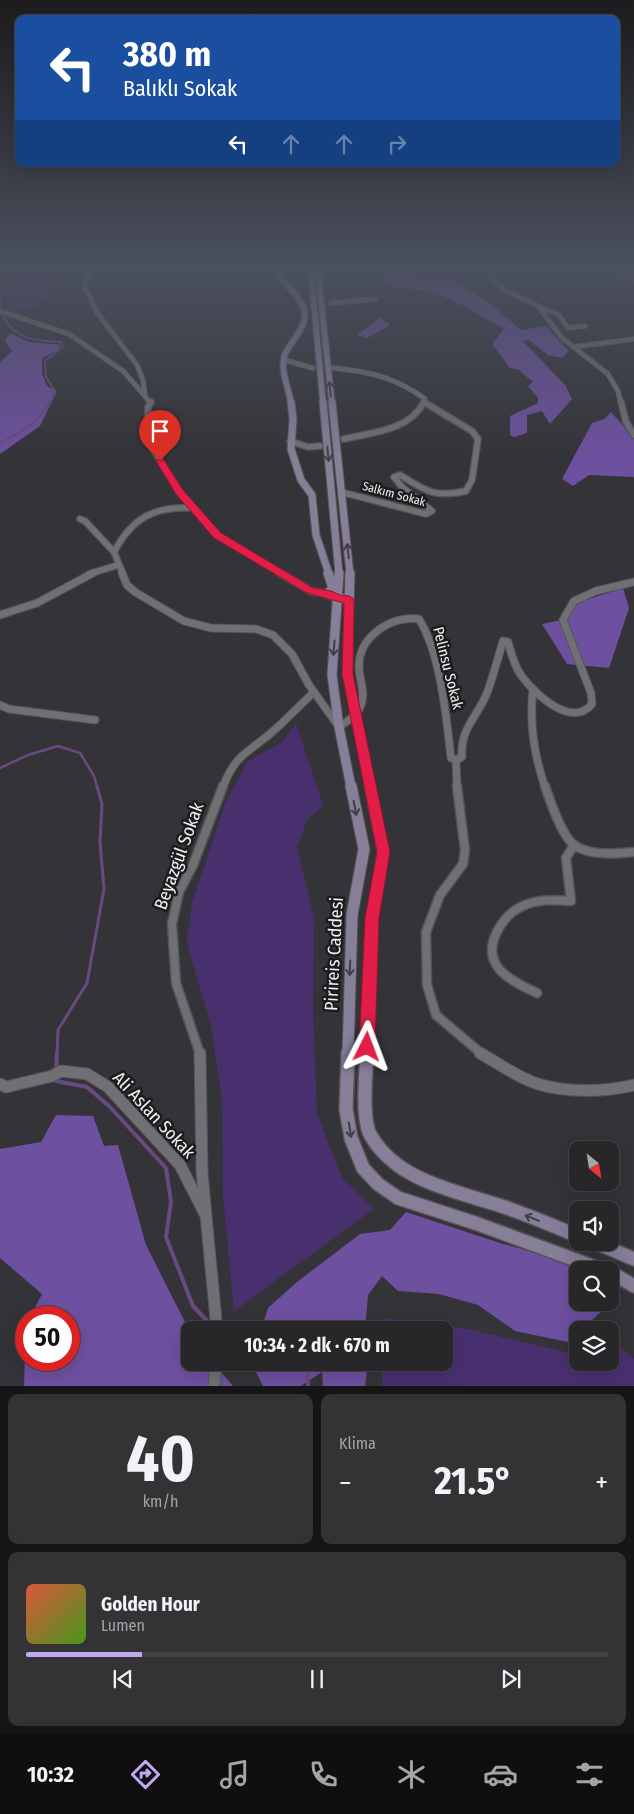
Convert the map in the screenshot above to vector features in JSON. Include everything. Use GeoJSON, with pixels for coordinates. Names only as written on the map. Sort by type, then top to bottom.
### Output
{"type":"FeatureCollection","features":[{"type":"Feature","properties":{"kind":"main road"},"geometry":{"type":"LineString","coordinates":[[300,331],[282,367],[290,393],[292,419],[291,450],[301,480],[312,495],[316,536],[333,588],[338,597]]}},
{"type":"Feature","properties":{"kind":"main road"},"geometry":{"type":"LineString","coordinates":[[317,331],[340,571],[338,597],[347,674],[384,852],[372,918],[364,1102],[370,1135],[389,1158],[420,1179],[511,1209],[569,1232]]}},
{"type":"Feature","properties":{"kind":"main road"},"geometry":{"type":"LineString","coordinates":[[324,331],[350,571],[338,597]]}},
{"type":"Feature","properties":{"kind":"main road","name":"Pirireis Caddesi"},"geometry":{"type":"LineString","coordinates":[[338,597],[332,675],[339,727],[364,849],[352,915],[346,1109],[351,1138],[363,1168],[378,1184],[398,1198],[475,1223],[578,1261]]}},
{"type":"Feature","properties":{"kind":"main road"},"geometry":{"type":"LineString","coordinates":[[615,1251],[634,1259]]}},
{"type":"Feature","properties":{"kind":"main road"},"geometry":{"type":"LineString","coordinates":[[619,1277],[634,1286]]}},
{"type":"Feature","properties":{"kind":"street"},"geometry":{"type":"LineString","coordinates":[[59,331],[69,334],[136,383],[150,402],[148,407],[147,439],[179,492],[218,536],[304,588],[318,594],[338,597]]}},
{"type":"Feature","properties":{"kind":"street"},"geometry":{"type":"LineString","coordinates":[[114,331],[138,369],[145,386],[145,396]]}},
{"type":"Feature","properties":{"kind":"street"},"geometry":{"type":"LineString","coordinates":[[557,331],[608,374],[618,391],[626,422],[634,435]]}},
{"type":"Feature","properties":{"kind":"street"},"geometry":{"type":"LineString","coordinates":[[573,346],[634,339]]}},
{"type":"Feature","properties":{"kind":"street"},"geometry":{"type":"LineString","coordinates":[[284,360],[313,368]]}},
{"type":"Feature","properties":{"kind":"street"},"geometry":{"type":"LineString","coordinates":[[333,368],[383,374],[425,398],[421,411],[406,423],[344,439]]}},
{"type":"Feature","properties":{"kind":"street","name":"Salkım Sokak"},"geometry":{"type":"LineString","coordinates":[[341,492],[426,514],[432,511],[396,481],[394,477],[396,475],[400,475],[417,487],[441,494],[466,491],[473,474],[478,435],[424,402]]}},
{"type":"Feature","properties":{"kind":"street"},"geometry":{"type":"LineString","coordinates":[[290,441],[308,447],[320,446]]}},
{"type":"Feature","properties":{"kind":"street"},"geometry":{"type":"LineString","coordinates":[[114,552],[122,536],[152,511],[173,505],[194,508]]}},
{"type":"Feature","properties":{"kind":"street"},"geometry":{"type":"LineString","coordinates":[[80,518],[114,552],[127,585],[135,592],[190,624],[205,628],[252,628],[264,630],[274,635],[293,654],[313,693],[339,727],[356,715]]}},
{"type":"Feature","properties":{"kind":"street"},"geometry":{"type":"LineString","coordinates":[[0,615],[37,603],[86,576],[118,565]]}},
{"type":"Feature","properties":{"kind":"street"},"geometry":{"type":"LineString","coordinates":[[634,582],[596,591],[574,601],[563,620],[590,693],[592,704],[587,710],[573,713],[548,703],[533,689],[513,660],[508,642],[503,641],[487,692],[466,727],[462,744],[462,757],[456,760],[458,804],[465,850],[463,864],[440,895],[426,932],[427,985],[436,1015],[477,1051],[537,1084],[564,1089],[611,1090],[634,1085]]}},
{"type":"Feature","properties":{"kind":"street","name":"Pelinsu Sokak"},"geometry":{"type":"LineString","coordinates":[[356,715],[362,701],[359,663],[368,640],[374,632],[390,623],[408,618],[419,618],[426,636],[448,721],[451,758],[456,760]]}},
{"type":"Feature","properties":{"kind":"street"},"geometry":{"type":"LineString","coordinates":[[533,689],[530,706],[532,734],[538,768],[551,804],[567,836],[574,845],[621,854],[634,852]]}},
{"type":"Feature","properties":{"kind":"street","name":"Beyazgül Sokak"},"geometry":{"type":"LineString","coordinates":[[206,1216],[202,1172],[200,1051],[176,983],[172,924],[179,892],[193,865],[230,768],[239,757],[270,734],[313,693]]}},
{"type":"Feature","properties":{"kind":"street"},"geometry":{"type":"LineString","coordinates":[[0,705],[9,709],[95,720]]}},
{"type":"Feature","properties":{"kind":"street"},"geometry":{"type":"LineString","coordinates":[[537,993],[508,979],[495,964],[491,943],[500,923],[515,908],[533,902],[552,899],[571,901],[566,858],[574,845]]}},
{"type":"Feature","properties":{"kind":"street","name":"Ali Aslan Sokak"},"geometry":{"type":"LineString","coordinates":[[0,1084],[6,1087],[56,1073],[87,1074],[108,1087],[180,1165],[206,1216],[216,1321]]}},
{"type":"Feature","properties":{"kind":"street"},"geometry":{"type":"LineString","coordinates":[[214,1386],[215,1371]]}},
{"type":"Feature","properties":{"kind":"shaded area"},"geometry":{"type":"Polygon","coordinates":[[[363,331],[380,331],[367,338],[357,335],[363,331]]]}},
{"type":"Feature","properties":{"kind":"shaded area"},"geometry":{"type":"Polygon","coordinates":[[[503,331],[550,331],[569,351],[562,358],[548,355],[529,340],[523,341],[565,385],[572,399],[550,424],[542,411],[527,415],[527,433],[514,437],[510,435],[510,416],[538,403],[538,398],[528,386],[533,382],[519,370],[510,368],[492,344],[503,331]]]}},
{"type":"Feature","properties":{"kind":"shaded area"},"geometry":{"type":"Polygon","coordinates":[[[10,333],[29,342],[61,345],[57,351],[42,358],[42,373],[47,386],[57,391],[40,426],[0,454],[0,362],[12,351],[5,341],[10,333]]]}},
{"type":"Feature","properties":{"kind":"shaded area"},"geometry":{"type":"Polygon","coordinates":[[[611,412],[634,438],[634,477],[589,475],[573,486],[562,479],[592,423],[604,419],[611,412]]]}},
{"type":"Feature","properties":{"kind":"shaded area"},"geometry":{"type":"Polygon","coordinates":[[[623,588],[629,608],[609,668],[567,664],[542,624],[567,619],[577,603],[623,588]]]}},
{"type":"Feature","properties":{"kind":"shaded area"},"geometry":{"type":"Polygon","coordinates":[[[296,723],[323,805],[307,820],[297,847],[314,919],[313,1009],[317,1113],[342,1178],[374,1209],[234,1311],[223,1196],[222,1099],[211,1026],[187,943],[192,903],[226,801],[248,761],[282,742],[296,723]]]}},
{"type":"Feature","properties":{"kind":"shaded area"},"geometry":{"type":"Polygon","coordinates":[[[56,1115],[93,1116],[104,1146],[118,1145],[146,1245],[184,1321],[181,1321],[181,1371],[220,1371],[233,1386],[24,1386],[24,1371],[80,1371],[80,1306],[36,1306],[42,1294],[0,1258],[0,1149],[41,1142],[56,1115]]]}},
{"type":"Feature","properties":{"kind":"shaded area"},"geometry":{"type":"Polygon","coordinates":[[[406,1212],[500,1243],[569,1261],[569,1311],[602,1311],[591,1321],[569,1321],[568,1342],[515,1331],[478,1305],[439,1294],[398,1291],[382,1276],[368,1295],[366,1321],[264,1321],[268,1308],[297,1282],[360,1234],[390,1230],[406,1212]]]}},
{"type":"Feature","properties":{"kind":"shaded area"},"geometry":{"type":"Polygon","coordinates":[[[384,1318],[407,1321],[384,1321],[384,1318]]]}},
{"type":"Feature","properties":{"kind":"shaded area"},"geometry":{"type":"Polygon","coordinates":[[[453,1327],[569,1353],[569,1371],[619,1371],[619,1345],[634,1359],[634,1386],[382,1386],[383,1371],[453,1371],[453,1327]]]}},
{"type":"Feature","properties":{"kind":"shaded area"},"geometry":{"type":"Polygon","coordinates":[[[256,1371],[367,1371],[365,1386],[323,1386],[322,1372],[301,1386],[263,1386],[256,1371]]]}},
{"type":"Feature","properties":{"kind":"waterway"},"geometry":{"type":"LineString","coordinates":[[0,443],[33,423],[51,401],[55,391],[46,377],[45,361],[63,347],[61,342],[35,340],[15,331]]}},
{"type":"Feature","properties":{"kind":"waterway"},"geometry":{"type":"LineString","coordinates":[[0,768],[28,755],[58,746],[80,753],[94,776],[97,787]]}},
{"type":"Feature","properties":{"kind":"waterway"},"geometry":{"type":"LineString","coordinates":[[57,1054],[58,1030],[87,983],[104,889],[100,842],[102,804],[97,786]]}},
{"type":"Feature","properties":{"kind":"waterway"},"geometry":{"type":"LineString","coordinates":[[56,1069],[57,1053]]}},
{"type":"Feature","properties":{"kind":"waterway"},"geometry":{"type":"LineString","coordinates":[[56,1077],[56,1081],[87,1087],[109,1106],[166,1168],[171,1202],[166,1237],[193,1306],[207,1321]]}},
{"type":"Feature","properties":{"kind":"waterway"},"geometry":{"type":"LineString","coordinates":[[307,1371],[308,1386]]}},
{"type":"Feature","properties":{"kind":"route"},"geometry":{"type":"LineString","coordinates":[[160,461],[179,492],[218,536],[311,591],[318,594],[328,594],[338,599],[349,599],[347,674],[384,852],[372,918],[367,1047]]}}]}
